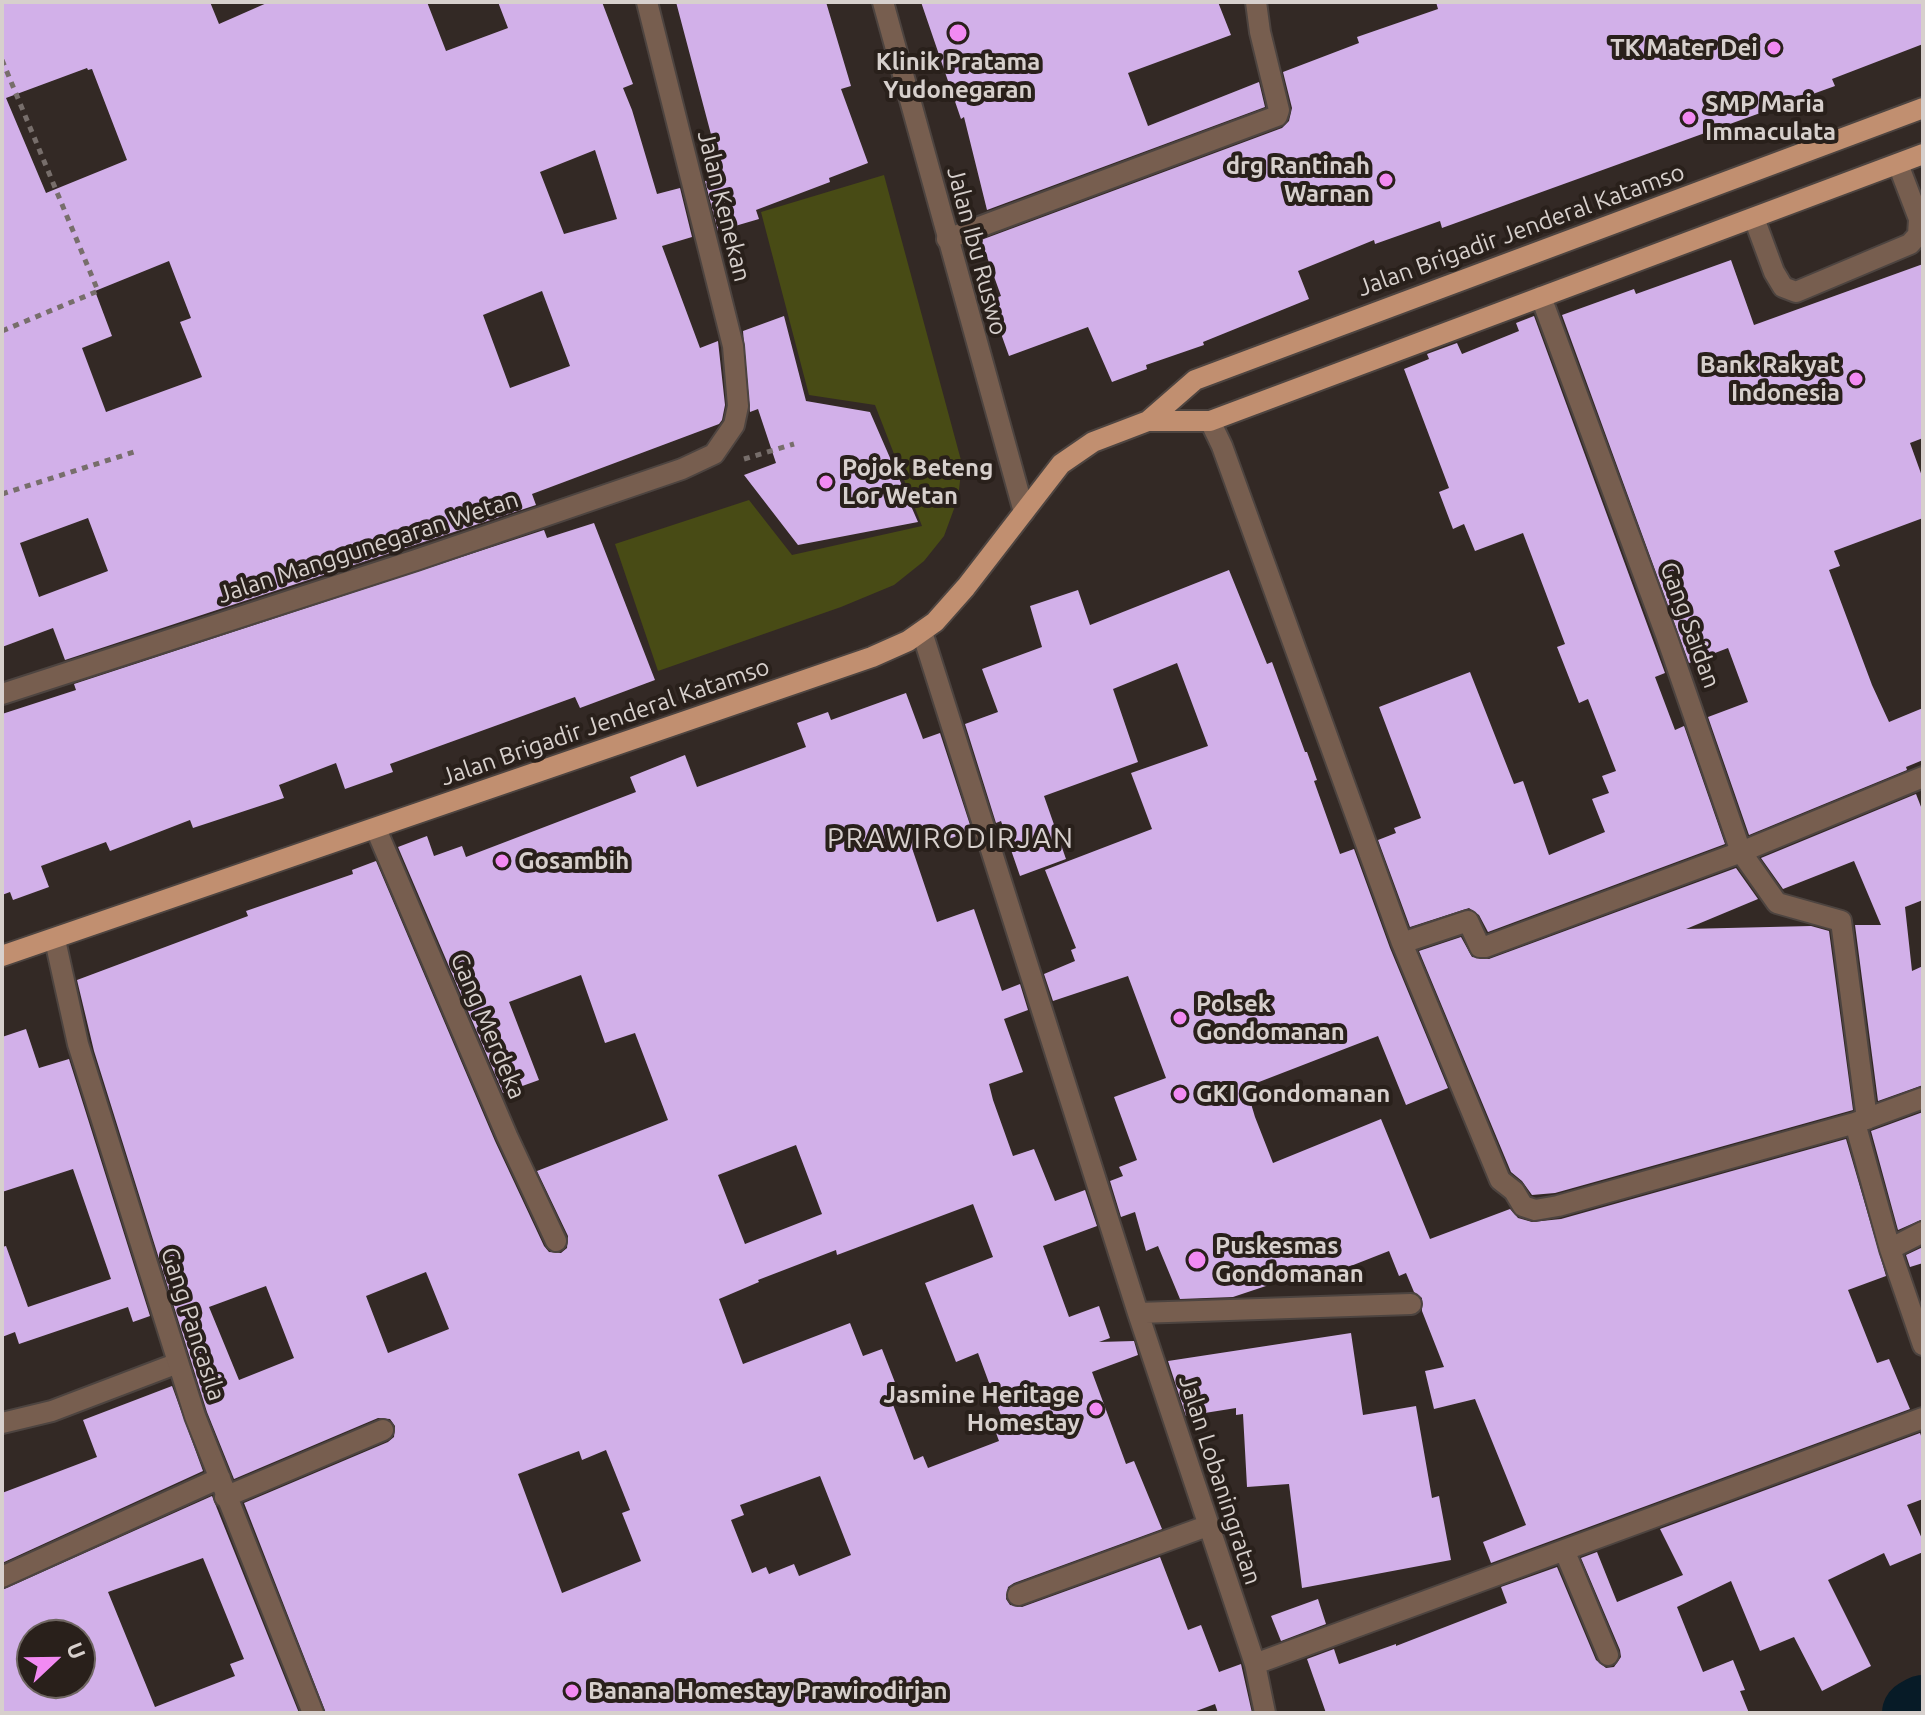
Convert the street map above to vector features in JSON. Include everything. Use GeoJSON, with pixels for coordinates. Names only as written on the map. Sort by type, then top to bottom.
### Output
{"type":"FeatureCollection","features":[{"type":"Feature","properties":{"kind":"main road","name":"Jalan Brigadir Jenderal Katamso"},"geometry":{"type":"LineString","coordinates":[[1148,421],[1195,380],[1923,108]]}},
{"type":"Feature","properties":{"kind":"main road","name":"Jalan Brigadir Jenderal Katamso"},"geometry":{"type":"LineString","coordinates":[[2,956],[872,657],[922,632],[935,622],[966,587],[1061,464],[1076,452],[1111,434],[1148,421],[1210,421],[1923,154]]}},
{"type":"Feature","properties":{"kind":"street","name":"Jalan Kenekan"},"geometry":{"type":"LineString","coordinates":[[647,2],[733,346],[738,396],[734,425]]}},
{"type":"Feature","properties":{"kind":"street","name":"Jalan Ibu Ruswo"},"geometry":{"type":"LineString","coordinates":[[883,2],[1024,512]]}},
{"type":"Feature","properties":{"kind":"street"},"geometry":{"type":"LineString","coordinates":[[947,239],[1277,116],[1279,110],[1256,2]]}},
{"type":"Feature","properties":{"kind":"street"},"geometry":{"type":"LineString","coordinates":[[1754,218],[1774,272],[1783,287],[1796,292],[1910,244],[1918,235],[1919,219],[1898,164]]}},
{"type":"Feature","properties":{"kind":"street","name":"Gang Saidan"},"geometry":{"type":"LineString","coordinates":[[1541,297],[1666,635],[1741,852],[1777,903],[1841,921],[1868,1119]]}},
{"type":"Feature","properties":{"kind":"street"},"geometry":{"type":"LineString","coordinates":[[1210,421],[1228,460],[1402,943],[1500,1180],[1514,1191],[1523,1206],[1530,1210],[1558,1206],[1868,1119],[1923,1098]]}},
{"type":"Feature","properties":{"kind":"street","name":"Jalan Manggunegaran Wetan"},"geometry":{"type":"LineString","coordinates":[[2,694],[416,560],[682,469],[714,454],[734,425]]}},
{"type":"Feature","properties":{"kind":"street","name":"Jalan Lobaningratan"},"geometry":{"type":"LineString","coordinates":[[922,632],[1138,1313],[1255,1664],[1265,1713]]}},
{"type":"Feature","properties":{"kind":"street"},"geometry":{"type":"LineString","coordinates":[[1402,943],[1468,921],[1480,947],[1485,947],[1741,852],[1923,777]]}},
{"type":"Feature","properties":{"kind":"street","name":"Gang Merdeka"},"geometry":{"type":"LineString","coordinates":[[376,829],[507,1136],[556,1241]]}},
{"type":"Feature","properties":{"kind":"street","name":"Gang Pancasila"},"geometry":{"type":"LineString","coordinates":[[55,940],[78,1044],[178,1363],[222,1487],[313,1713]]}},
{"type":"Feature","properties":{"kind":"street"},"geometry":{"type":"LineString","coordinates":[[1868,1119],[1890,1249],[1923,1345]]}},
{"type":"Feature","properties":{"kind":"street"},"geometry":{"type":"LineString","coordinates":[[1890,1249],[1923,1232]]}},
{"type":"Feature","properties":{"kind":"street"},"geometry":{"type":"LineString","coordinates":[[1138,1313],[1411,1304]]}},
{"type":"Feature","properties":{"kind":"street"},"geometry":{"type":"LineString","coordinates":[[2,1423],[52,1411],[178,1363]]}},
{"type":"Feature","properties":{"kind":"street"},"geometry":{"type":"LineString","coordinates":[[1255,1664],[1923,1418]]}},
{"type":"Feature","properties":{"kind":"street"},"geometry":{"type":"LineString","coordinates":[[2,1577],[222,1487],[383,1430]]}},
{"type":"Feature","properties":{"kind":"street"},"geometry":{"type":"LineString","coordinates":[[1018,1595],[1207,1526]]}},
{"type":"Feature","properties":{"kind":"street"},"geometry":{"type":"LineString","coordinates":[[1565,1552],[1608,1655]]}},
{"type":"Feature","properties":{"kind":"path"},"geometry":{"type":"LineString","coordinates":[[2,60],[98,291],[2,331]]}},
{"type":"Feature","properties":{"kind":"path"},"geometry":{"type":"LineString","coordinates":[[756,457],[794,444]]}},
{"type":"Feature","properties":{"kind":"path"},"geometry":{"type":"LineString","coordinates":[[2,494],[137,451]]}},
{"type":"Feature","properties":{"kind":"green space"},"geometry":{"type":"Polygon","coordinates":[[[884,175],[962,464],[958,498],[944,536],[924,561],[894,585],[841,607],[658,671],[615,544],[749,500],[792,555],[922,526],[875,405],[809,395],[761,212],[884,175]]]}},
{"type":"Feature","properties":{"kind":"building"},"geometry":{"type":"Polygon","coordinates":[[[2,2],[210,2],[219,24],[269,2],[427,2],[446,51],[508,28],[498,2],[602,2],[633,84],[623,88],[657,194],[680,188],[692,237],[662,246],[700,348],[718,341],[725,405],[719,424],[532,494],[536,505],[65,660],[53,628],[2,647],[2,2]],[[87,68],[6,98],[46,193],[127,160],[92,69],[87,68]],[[595,150],[540,172],[564,234],[617,219],[595,150]],[[169,261],[95,291],[112,336],[82,348],[106,412],[202,377],[180,322],[191,318],[169,261]],[[542,291],[483,315],[510,388],[570,366],[542,291]],[[88,518],[20,543],[39,597],[108,571],[88,518]]]}},
{"type":"Feature","properties":{"kind":"building"},"geometry":{"type":"Polygon","coordinates":[[[676,2],[826,2],[851,86],[841,89],[868,163],[829,178],[830,182],[756,210],[759,219],[718,231],[705,181],[722,176],[676,2]]]}},
{"type":"Feature","properties":{"kind":"building"},"geometry":{"type":"Polygon","coordinates":[[[921,2],[1218,2],[1231,35],[1128,73],[1148,126],[1259,82],[1265,107],[987,210],[964,117],[961,119],[921,2]]]}},
{"type":"Feature","properties":{"kind":"building"},"geometry":{"type":"Polygon","coordinates":[[[1436,2],[1923,2],[1923,44],[1832,79],[1835,86],[1442,228],[1440,221],[1375,244],[1374,240],[1298,271],[1309,299],[1203,342],[1204,345],[1146,365],[1147,369],[1112,382],[1088,327],[1009,356],[989,300],[1001,296],[981,240],[1282,128],[1289,121],[1292,108],[1283,72],[1359,43],[1357,37],[1438,9],[1436,2]]]}},
{"type":"Feature","properties":{"kind":"building"},"geometry":{"type":"Polygon","coordinates":[[[1731,260],[1754,325],[1923,264],[1923,438],[1910,443],[1923,479],[1923,518],[1834,551],[1840,566],[1829,570],[1889,722],[1923,708],[1923,760],[1906,767],[1907,770],[1749,835],[1708,717],[1748,702],[1728,648],[1689,663],[1562,315],[1634,289],[1636,294],[1731,260]]]}},
{"type":"Feature","properties":{"kind":"building","name":"Pojok Beteng Lor Wetan"},"geometry":{"type":"Polygon","coordinates":[[[784,316],[806,401],[870,412],[918,522],[798,545],[744,475],[776,463],[758,409],[750,412],[743,331],[784,316]]]}},
{"type":"Feature","properties":{"kind":"building"},"geometry":{"type":"Polygon","coordinates":[[[1534,316],[1665,673],[1655,677],[1675,730],[1684,726],[1725,844],[1488,932],[1479,915],[1469,908],[1410,927],[1378,840],[1396,833],[1394,828],[1421,818],[1379,707],[1470,672],[1514,784],[1523,781],[1549,855],[1605,832],[1592,799],[1609,793],[1602,776],[1616,771],[1588,699],[1579,703],[1557,647],[1565,644],[1523,533],[1475,551],[1464,524],[1453,529],[1439,492],[1449,488],[1404,369],[1429,359],[1427,354],[1457,343],[1462,354],[1519,331],[1516,323],[1534,316]]]}},
{"type":"Feature","properties":{"kind":"building"},"geometry":{"type":"Polygon","coordinates":[[[594,523],[655,680],[580,708],[575,697],[390,764],[393,772],[345,789],[336,763],[279,785],[284,798],[193,828],[190,820],[110,851],[106,842],[41,866],[49,887],[13,900],[10,892],[2,895],[2,714],[76,690],[74,684],[544,530],[547,538],[594,523]]]}},
{"type":"Feature","properties":{"kind":"building"},"geometry":{"type":"Polygon","coordinates":[[[1229,570],[1267,664],[1272,662],[1317,780],[1314,781],[1340,854],[1354,849],[1390,948],[1448,1088],[1406,1105],[1378,1036],[1246,1087],[1273,1163],[1381,1119],[1430,1239],[1510,1209],[1518,1218],[1532,1222],[1561,1219],[1846,1139],[1886,1276],[1848,1290],[1877,1363],[1889,1359],[1910,1409],[1491,1563],[1483,1542],[1526,1525],[1475,1399],[1434,1409],[1425,1371],[1444,1367],[1422,1311],[1422,1298],[1414,1292],[1406,1273],[1399,1276],[1389,1251],[1315,1280],[1311,1271],[1233,1297],[1180,1299],[1158,1246],[1146,1251],[1135,1212],[1121,1217],[1110,1181],[1123,1176],[1119,1167],[1137,1160],[1114,1097],[1166,1078],[1128,976],[1053,1001],[1044,974],[1075,961],[1071,950],[1076,948],[1045,870],[1152,829],[1131,773],[1208,746],[1177,663],[1113,689],[1138,762],[1044,796],[1066,859],[1020,876],[1001,821],[996,823],[965,724],[998,712],[982,669],[1042,647],[1030,606],[1078,590],[1090,625],[1229,570]]]}},
{"type":"Feature","properties":{"kind":"building"},"geometry":{"type":"Polygon","coordinates":[[[906,693],[923,739],[940,733],[972,831],[913,851],[937,922],[974,909],[1002,991],[1020,984],[1028,1010],[1004,1019],[1023,1072],[989,1084],[1013,1156],[1034,1149],[1055,1201],[1085,1190],[1097,1226],[1043,1246],[1069,1317],[1099,1306],[1110,1338],[1099,1342],[1134,1341],[1138,1355],[1092,1372],[1126,1464],[1134,1461],[1162,1529],[1014,1583],[1008,1587],[1006,1599],[1010,1605],[1022,1607],[1160,1557],[1188,1630],[1201,1625],[1219,1672],[1241,1664],[1252,1713],[1218,1713],[1215,1704],[1191,1713],[326,1713],[244,1503],[388,1442],[394,1437],[395,1426],[390,1419],[378,1418],[234,1479],[207,1412],[94,1051],[77,980],[248,916],[246,911],[353,874],[352,870],[376,861],[495,1141],[544,1246],[549,1252],[561,1253],[567,1248],[568,1236],[537,1171],[668,1120],[635,1033],[605,1043],[581,975],[509,1002],[539,1080],[503,1093],[398,847],[427,836],[434,856],[462,846],[466,857],[636,792],[630,777],[685,755],[697,787],[806,747],[797,723],[828,712],[831,720],[906,693]],[[796,1145],[718,1175],[745,1244],[822,1214],[796,1145]],[[973,1204],[837,1255],[836,1250],[758,1280],[719,1299],[743,1364],[850,1323],[863,1356],[882,1349],[896,1385],[887,1389],[914,1460],[923,1456],[928,1468],[999,1441],[992,1422],[1002,1418],[978,1353],[956,1362],[925,1283],[993,1257],[973,1204]],[[426,1272],[366,1296],[388,1353],[449,1329],[426,1272]],[[266,1286],[209,1307],[239,1380],[294,1358],[266,1286]],[[606,1450],[582,1460],[579,1451],[518,1474],[562,1593],[641,1561],[622,1513],[630,1510],[606,1450]],[[820,1476],[740,1505],[744,1515],[731,1520],[752,1573],[766,1567],[769,1574],[794,1564],[799,1576],[851,1555],[820,1476]]]}},
{"type":"Feature","properties":{"kind":"building"},"geometry":{"type":"Polygon","coordinates":[[[1916,794],[1923,812],[1923,900],[1905,907],[1912,971],[1923,966],[1923,1085],[1878,1101],[1855,925],[1881,925],[1854,861],[1783,889],[1761,858],[1916,794]]]}},
{"type":"Feature","properties":{"kind":"building"},"geometry":{"type":"Polygon","coordinates":[[[1736,868],[1758,899],[1686,929],[1811,926],[1829,931],[1853,1110],[1555,1193],[1532,1195],[1511,1172],[1419,951],[1461,937],[1472,957],[1489,959],[1736,868]]]}},
{"type":"Feature","properties":{"kind":"building"},"geometry":{"type":"Polygon","coordinates":[[[26,1029],[39,1068],[69,1059],[150,1316],[133,1322],[128,1307],[19,1344],[15,1332],[2,1337],[2,1247],[6,1246],[28,1307],[111,1279],[73,1169],[2,1192],[2,1037],[26,1029]]]}},
{"type":"Feature","properties":{"kind":"building"},"geometry":{"type":"Polygon","coordinates":[[[1923,1112],[1923,1219],[1898,1230],[1871,1131],[1923,1112]]]}},
{"type":"Feature","properties":{"kind":"building"},"geometry":{"type":"Polygon","coordinates":[[[1923,1247],[1923,1263],[1910,1267],[1906,1255],[1923,1247]]]}},
{"type":"Feature","properties":{"kind":"building"},"geometry":{"type":"Polygon","coordinates":[[[1351,1333],[1363,1415],[1416,1406],[1432,1498],[1439,1496],[1451,1560],[1302,1588],[1289,1484],[1247,1487],[1243,1414],[1236,1415],[1236,1408],[1186,1416],[1168,1361],[1351,1333]]]}},
{"type":"Feature","properties":{"kind":"building"},"geometry":{"type":"Polygon","coordinates":[[[172,1386],[203,1471],[2,1563],[2,1493],[97,1457],[83,1420],[172,1386]]]}},
{"type":"Feature","properties":{"kind":"building"},"geometry":{"type":"Polygon","coordinates":[[[1920,1433],[1923,1441],[1923,1499],[1907,1505],[1923,1541],[1923,1552],[1890,1566],[1884,1553],[1828,1580],[1871,1666],[1822,1691],[1794,1637],[1760,1651],[1731,1581],[1677,1607],[1703,1672],[1733,1660],[1745,1690],[1740,1691],[1749,1713],[1326,1713],[1307,1659],[1334,1649],[1339,1664],[1396,1646],[1507,1603],[1501,1587],[1557,1567],[1596,1660],[1606,1668],[1614,1667],[1621,1657],[1620,1650],[1581,1558],[1597,1552],[1617,1602],[1683,1575],[1660,1529],[1920,1433]]]}},
{"type":"Feature","properties":{"kind":"building"},"geometry":{"type":"Polygon","coordinates":[[[212,1496],[299,1713],[2,1713],[2,1590],[212,1496]],[[203,1558],[108,1592],[155,1707],[235,1676],[230,1664],[244,1659],[203,1558]]]}},
{"type":"Feature","properties":{"kind":"building"},"geometry":{"type":"Polygon","coordinates":[[[1318,1599],[1326,1624],[1281,1641],[1271,1616],[1318,1599]]]}},
{"type":"Feature","properties":{"kind":"waterway"},"geometry":{"type":"LineString","coordinates":[[1916,1713],[1923,1709]]}},
{"type":"Feature","properties":{"kind":"place","name":"Klinik Pratama Yudonegaran"},"geometry":{"type":"Point","coordinates":[958,33]}},
{"type":"Feature","properties":{"kind":"place","name":"TK Mater Dei"},"geometry":{"type":"Point","coordinates":[1774,48]}},
{"type":"Feature","properties":{"kind":"place","name":"SMP Maria Immaculata"},"geometry":{"type":"Point","coordinates":[1689,118]}},
{"type":"Feature","properties":{"kind":"place","name":"drg Rantinah Warnan"},"geometry":{"type":"Point","coordinates":[1386,180]}},
{"type":"Feature","properties":{"kind":"place","name":"Bank Rakyat Indonesia"},"geometry":{"type":"Point","coordinates":[1856,379]}},
{"type":"Feature","properties":{"kind":"place","name":"Pojok Beteng Lor Wetan"},"geometry":{"type":"Point","coordinates":[826,482]}},
{"type":"Feature","properties":{"kind":"place","name":"Gosambih"},"geometry":{"type":"Point","coordinates":[502,861]}},
{"type":"Feature","properties":{"kind":"place","name":"Polsek Gondomanan"},"geometry":{"type":"Point","coordinates":[1180,1018]}},
{"type":"Feature","properties":{"kind":"place","name":"GKI Gondomanan"},"geometry":{"type":"Point","coordinates":[1180,1094]}},
{"type":"Feature","properties":{"kind":"place","name":"Puskesmas Gondomanan"},"geometry":{"type":"Point","coordinates":[1197,1260]}},
{"type":"Feature","properties":{"kind":"place","name":"Jasmine Heritage Homestay"},"geometry":{"type":"Point","coordinates":[1096,1409]}},
{"type":"Feature","properties":{"kind":"place","name":"Banana Homestay Prawirodirjan"},"geometry":{"type":"Point","coordinates":[572,1691]}},
{"type":"Feature","properties":{"kind":"district","name":"PRAWIRODIRJAN"},"geometry":{"type":"Point","coordinates":[951,839]}}]}
